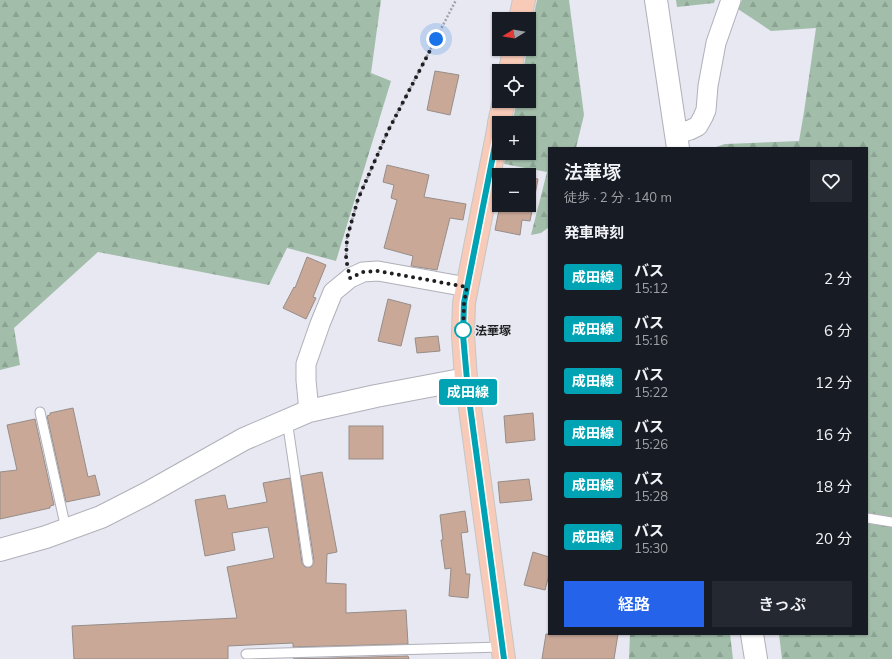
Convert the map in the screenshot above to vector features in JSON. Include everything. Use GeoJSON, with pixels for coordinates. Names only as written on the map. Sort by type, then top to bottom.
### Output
{"type":"FeatureCollection","features":[{"type":"Feature","properties":{"kind":"main road"},"geometry":{"type":"LineString","coordinates":[[521,12],[524,0]]}},
{"type":"Feature","properties":{"kind":"main road"},"geometry":{"type":"LineString","coordinates":[[492,160],[464,303],[463,335],[466,379],[503,653]]}},
{"type":"Feature","properties":{"kind":"street"},"geometry":{"type":"LineString","coordinates":[[656,0],[677,141]]}},
{"type":"Feature","properties":{"kind":"street"},"geometry":{"type":"LineString","coordinates":[[677,141],[690,130],[698,126],[706,110],[708,86],[716,43],[731,0]]}},
{"type":"Feature","properties":{"kind":"street"},"geometry":{"type":"LineString","coordinates":[[309,410],[306,364],[333,292],[350,278],[363,272],[378,271],[467,287]]}},
{"type":"Feature","properties":{"kind":"street"},"geometry":{"type":"LineString","coordinates":[[0,550],[46,537],[107,513],[146,494],[244,439],[309,410],[466,379]]}},
{"type":"Feature","properties":{"kind":"street"},"geometry":{"type":"LineString","coordinates":[[752,635],[756,659]]}},
{"type":"Feature","properties":{"kind":"lane"},"geometry":{"type":"LineString","coordinates":[[40,412],[66,529]]}},
{"type":"Feature","properties":{"kind":"lane"},"geometry":{"type":"LineString","coordinates":[[287,420],[308,562]]}},
{"type":"Feature","properties":{"kind":"lane"},"geometry":{"type":"LineString","coordinates":[[868,518],[892,522]]}},
{"type":"Feature","properties":{"kind":"lane"},"geometry":{"type":"LineString","coordinates":[[246,654],[503,653]]}},
{"type":"Feature","properties":{"kind":"path"},"geometry":{"type":"LineString","coordinates":[[350,278],[346,259],[347,238],[358,199],[388,131],[456,0]]}},
{"type":"Feature","properties":{"kind":"green space"},"geometry":{"type":"Polygon","coordinates":[[[0,0],[381,0],[371,73],[391,81],[336,261],[287,248],[269,285],[98,252],[14,328],[20,365],[0,370],[0,0]]]}},
{"type":"Feature","properties":{"kind":"green space"},"geometry":{"type":"Polygon","coordinates":[[[537,0],[569,0],[584,115],[576,147],[548,147],[548,228],[541,233],[531,235],[547,172],[536,170],[536,168],[526,168],[504,164],[505,160],[536,160],[536,116],[514,116],[515,108],[536,108],[536,64],[524,64],[526,56],[536,56],[536,12],[534,12],[537,0]]]}},
{"type":"Feature","properties":{"kind":"green space"},"geometry":{"type":"Polygon","coordinates":[[[676,0],[715,0],[714,3],[677,7],[676,0]]]}},
{"type":"Feature","properties":{"kind":"green space"},"geometry":{"type":"Polygon","coordinates":[[[742,0],[892,0],[892,659],[782,659],[779,635],[868,635],[868,147],[716,147],[725,144],[799,141],[804,112],[816,28],[771,31],[738,9],[742,0]]]}},
{"type":"Feature","properties":{"kind":"green space"},"geometry":{"type":"Polygon","coordinates":[[[630,635],[730,635],[733,659],[629,659],[630,635]]]}},
{"type":"Feature","properties":{"kind":"building"},"geometry":{"type":"Polygon","coordinates":[[[435,71],[459,75],[450,115],[427,110],[435,71]]]}},
{"type":"Feature","properties":{"kind":"building"},"geometry":{"type":"Polygon","coordinates":[[[387,165],[429,175],[424,197],[466,204],[463,220],[450,218],[437,270],[411,266],[413,256],[384,248],[397,200],[391,198],[394,185],[383,182],[387,165]]]}},
{"type":"Feature","properties":{"kind":"building"},"geometry":{"type":"Polygon","coordinates":[[[536,179],[538,179],[536,190],[536,179]]]}},
{"type":"Feature","properties":{"kind":"building"},"geometry":{"type":"Polygon","coordinates":[[[499,212],[532,212],[530,221],[522,220],[520,235],[495,230],[499,212]]]}},
{"type":"Feature","properties":{"kind":"building"},"geometry":{"type":"Polygon","coordinates":[[[307,257],[326,265],[313,297],[316,298],[306,319],[283,308],[294,287],[295,288],[307,257]]]}},
{"type":"Feature","properties":{"kind":"building"},"geometry":{"type":"Polygon","coordinates":[[[388,299],[411,305],[401,346],[378,341],[388,299]]]}},
{"type":"Feature","properties":{"kind":"building"},"geometry":{"type":"Polygon","coordinates":[[[438,336],[440,351],[417,353],[415,338],[438,336]]]}},
{"type":"Feature","properties":{"kind":"building"},"geometry":{"type":"Polygon","coordinates":[[[73,408],[88,477],[95,475],[100,495],[66,502],[47,416],[50,415],[50,413],[73,408]]]}},
{"type":"Feature","properties":{"kind":"building"},"geometry":{"type":"Polygon","coordinates":[[[533,413],[535,440],[506,443],[504,416],[533,413]]]}},
{"type":"Feature","properties":{"kind":"building"},"geometry":{"type":"Polygon","coordinates":[[[35,419],[54,505],[50,506],[50,508],[0,519],[0,472],[17,470],[7,425],[35,419]]]}},
{"type":"Feature","properties":{"kind":"building"},"geometry":{"type":"Polygon","coordinates":[[[349,426],[383,426],[383,459],[349,459],[349,426]]]}},
{"type":"Feature","properties":{"kind":"building"},"geometry":{"type":"Polygon","coordinates":[[[322,472],[337,552],[327,554],[326,583],[346,584],[346,613],[406,610],[408,644],[293,647],[293,643],[228,646],[228,659],[74,659],[72,626],[237,618],[227,567],[274,558],[268,527],[232,533],[235,550],[205,556],[195,500],[225,495],[228,509],[267,502],[263,483],[290,478],[302,563],[305,567],[311,567],[314,561],[301,476],[322,472]]]}},
{"type":"Feature","properties":{"kind":"building"},"geometry":{"type":"Polygon","coordinates":[[[529,479],[532,500],[500,503],[498,482],[529,479]]]}},
{"type":"Feature","properties":{"kind":"building"},"geometry":{"type":"Polygon","coordinates":[[[465,511],[468,532],[461,533],[466,574],[470,574],[468,598],[449,596],[451,568],[445,569],[441,540],[443,540],[440,515],[465,511]]]}},
{"type":"Feature","properties":{"kind":"building"},"geometry":{"type":"Polygon","coordinates":[[[533,552],[548,557],[548,579],[545,590],[524,585],[533,552]]]}},
{"type":"Feature","properties":{"kind":"building"},"geometry":{"type":"Polygon","coordinates":[[[546,634],[618,635],[614,659],[542,659],[546,634]]]}},
{"type":"Feature","properties":{"kind":"building"},"geometry":{"type":"Polygon","coordinates":[[[408,656],[409,659],[293,659],[408,656]]]}},
{"type":"Feature","properties":{"kind":"bus line","name":"成田線"},"geometry":{"type":"LineString","coordinates":[[492,160],[464,303],[463,335],[468,391],[504,659]]}},
{"type":"Feature","properties":{"kind":"place","name":"法華塚"},"geometry":{"type":"Point","coordinates":[463,330]}},
{"type":"Feature","properties":{"kind":"route"},"geometry":{"type":"LineString","coordinates":[[436,39],[388,131],[358,199],[347,238],[346,259],[350,278],[363,272],[378,271],[467,287],[464,303],[463,335],[463,330]]}}]}
